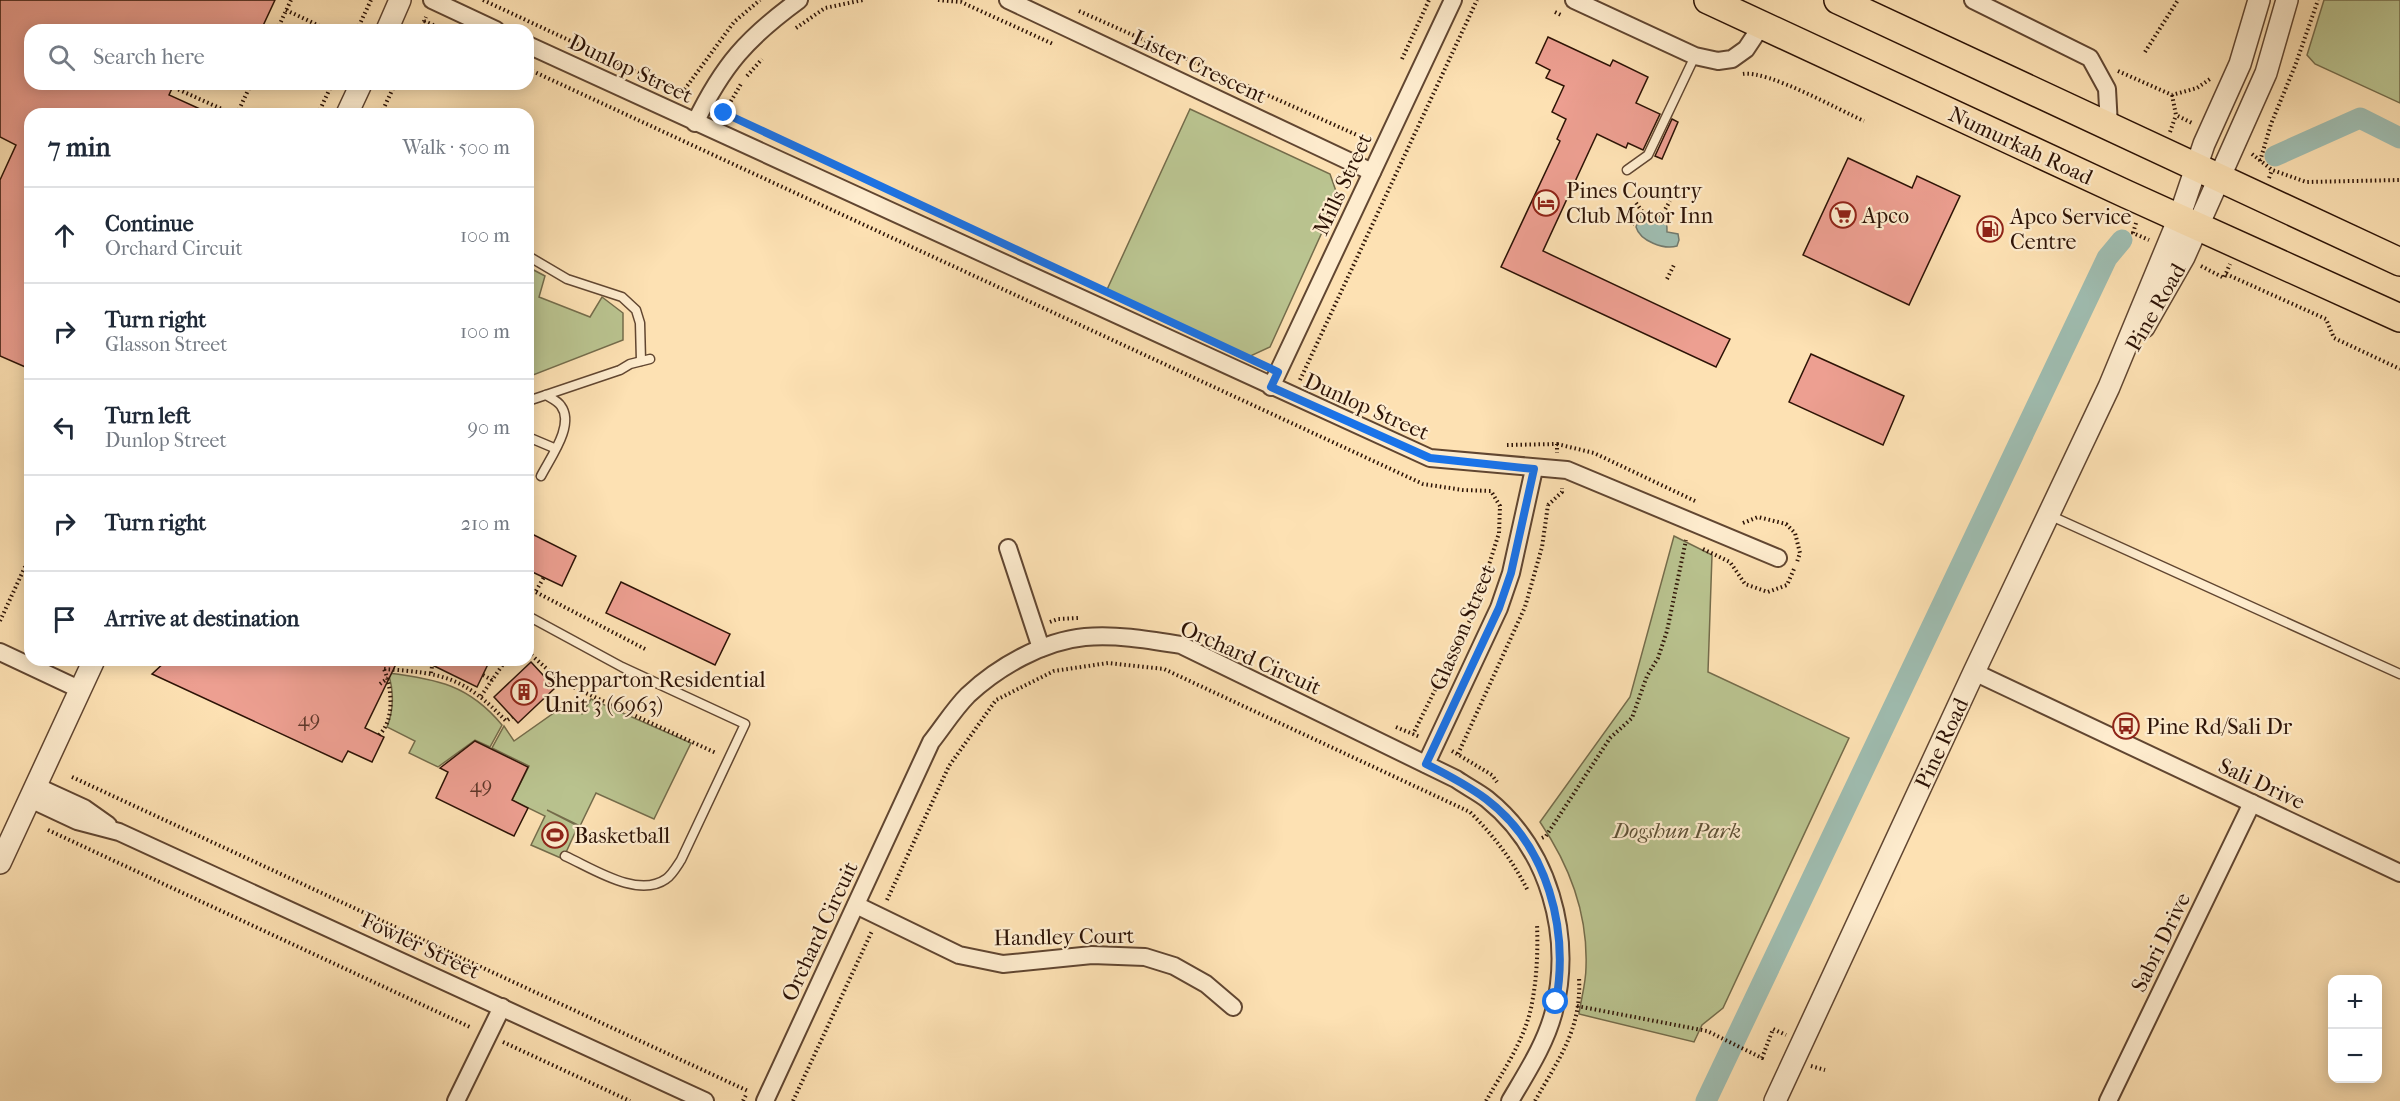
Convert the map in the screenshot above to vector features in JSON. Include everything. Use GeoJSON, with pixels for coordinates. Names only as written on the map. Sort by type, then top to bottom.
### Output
{"type":"FeatureCollection","features":[{"type":"Feature","properties":{"kind":"highway","name":"Numurkah Road"},"geometry":{"type":"LineString","coordinates":[[1708,0],[1759,13],[2189,221],[2400,318]]}},
{"type":"Feature","properties":{"kind":"highway"},"geometry":{"type":"LineString","coordinates":[[1839,0],[2400,262]]}},
{"type":"Feature","properties":{"kind":"street"},"geometry":{"type":"LineString","coordinates":[[390,24],[400,0]]}},
{"type":"Feature","properties":{"kind":"street"},"geometry":{"type":"LineString","coordinates":[[432,0],[483,24]]}},
{"type":"Feature","properties":{"kind":"street"},"geometry":{"type":"LineString","coordinates":[[694,123],[728,66],[749,39],[799,0]]}},
{"type":"Feature","properties":{"kind":"street","name":"Lister Crescent"},"geometry":{"type":"LineString","coordinates":[[1008,0],[1372,172]]}},
{"type":"Feature","properties":{"kind":"street","name":"Mills Street"},"geometry":{"type":"LineString","coordinates":[[1275,380],[1453,0]]}},
{"type":"Feature","properties":{"kind":"street"},"geometry":{"type":"LineString","coordinates":[[1574,0],[1695,56],[1718,62],[1732,59],[1746,50],[1759,13]]}},
{"type":"Feature","properties":{"kind":"street"},"geometry":{"type":"LineString","coordinates":[[1973,0],[2090,58],[2107,89],[2109,126]]}},
{"type":"Feature","properties":{"kind":"street"},"geometry":{"type":"LineString","coordinates":[[2207,172],[2209,132],[2240,64],[2259,0]]}},
{"type":"Feature","properties":{"kind":"street"},"geometry":{"type":"LineString","coordinates":[[2207,172],[2234,144],[2266,73],[2287,0]]}},
{"type":"Feature","properties":{"kind":"street","name":"Dunlop Street"},"geometry":{"type":"LineString","coordinates":[[534,48],[694,123],[1275,380],[1430,458],[1534,469],[1567,470],[1778,558]]}},
{"type":"Feature","properties":{"kind":"street"},"geometry":{"type":"LineString","coordinates":[[2240,64],[2266,73]]}},
{"type":"Feature","properties":{"kind":"street"},"geometry":{"type":"LineString","coordinates":[[350,108],[358,90]]}},
{"type":"Feature","properties":{"kind":"street","name":"Pine Road"},"geometry":{"type":"LineString","coordinates":[[1775,1101],[1974,672],[2189,221],[2207,172]]}},
{"type":"Feature","properties":{"kind":"street","name":"Glasson Street"},"geometry":{"type":"LineString","coordinates":[[1426,764],[1499,608],[1511,573],[1534,469]]}},
{"type":"Feature","properties":{"kind":"street"},"geometry":{"type":"LineString","coordinates":[[1008,548],[1041,648]]}},
{"type":"Feature","properties":{"kind":"street","name":"Orchard Circuit"},"geometry":{"type":"LineString","coordinates":[[765,1101],[931,742],[967,696],[1000,670],[1041,648],[1085,637],[1142,639],[1181,645],[1456,779],[1487,800],[1514,826],[1538,861],[1552,899],[1560,936],[1560,978],[1556,1002],[1542,1046],[1510,1101]]}},
{"type":"Feature","properties":{"kind":"street"},"geometry":{"type":"LineString","coordinates":[[0,652],[24,663]]}},
{"type":"Feature","properties":{"kind":"street"},"geometry":{"type":"LineString","coordinates":[[30,666],[81,690]]}},
{"type":"Feature","properties":{"kind":"street"},"geometry":{"type":"LineString","coordinates":[[0,863],[91,666]]}},
{"type":"Feature","properties":{"kind":"street","name":"Sali Drive"},"geometry":{"type":"LineString","coordinates":[[1974,672],[2400,873]]}},
{"type":"Feature","properties":{"kind":"street","name":"Fowler Street"},"geometry":{"type":"LineString","coordinates":[[33,793],[78,821],[119,832],[705,1101]]}},
{"type":"Feature","properties":{"kind":"street","name":"Sabri Drive"},"geometry":{"type":"LineString","coordinates":[[2108,1101],[2252,803]]}},
{"type":"Feature","properties":{"kind":"street","name":"Handley Court"},"geometry":{"type":"LineString","coordinates":[[856,905],[959,955],[1003,964],[1092,955],[1145,957],[1174,966],[1206,984],[1233,1007]]}},
{"type":"Feature","properties":{"kind":"street"},"geometry":{"type":"LineString","coordinates":[[456,1101],[502,1007]]}},
{"type":"Feature","properties":{"kind":"lane"},"geometry":{"type":"LineString","coordinates":[[1627,170],[1648,155],[1695,56]]}},
{"type":"Feature","properties":{"kind":"lane"},"geometry":{"type":"LineString","coordinates":[[534,260],[567,279],[622,297],[636,310],[645,360],[534,399]]}},
{"type":"Feature","properties":{"kind":"lane"},"geometry":{"type":"LineString","coordinates":[[541,476],[561,436],[566,418],[560,404],[546,395]]}},
{"type":"Feature","properties":{"kind":"lane"},"geometry":{"type":"LineString","coordinates":[[534,440],[554,448]]}},
{"type":"Feature","properties":{"kind":"lane"},"geometry":{"type":"LineString","coordinates":[[2049,515],[2400,674]]}},
{"type":"Feature","properties":{"kind":"lane"},"geometry":{"type":"LineString","coordinates":[[534,619],[622,668],[746,724],[681,860],[668,878],[651,887],[631,885],[565,856]]}},
{"type":"Feature","properties":{"kind":"path"},"geometry":{"type":"LineString","coordinates":[[280,24],[291,0]]}},
{"type":"Feature","properties":{"kind":"path"},"geometry":{"type":"LineString","coordinates":[[360,24],[371,0]]}},
{"type":"Feature","properties":{"kind":"path"},"geometry":{"type":"LineString","coordinates":[[483,0],[734,118]]}},
{"type":"Feature","properties":{"kind":"path"},"geometry":{"type":"LineString","coordinates":[[681,93],[734,22],[760,0]]}},
{"type":"Feature","properties":{"kind":"path"},"geometry":{"type":"LineString","coordinates":[[786,35],[825,8],[863,0]]}},
{"type":"Feature","properties":{"kind":"path"},"geometry":{"type":"LineString","coordinates":[[1275,380],[1299,382],[1477,0]]}},
{"type":"Feature","properties":{"kind":"path"},"geometry":{"type":"LineString","coordinates":[[2145,52],[2178,0]]}},
{"type":"Feature","properties":{"kind":"path"},"geometry":{"type":"LineString","coordinates":[[2260,160],[2271,124],[2295,66],[2318,0]]}},
{"type":"Feature","properties":{"kind":"path"},"geometry":{"type":"LineString","coordinates":[[286,10],[315,24]]}},
{"type":"Feature","properties":{"kind":"path"},"geometry":{"type":"LineString","coordinates":[[1076,10],[1366,139]]}},
{"type":"Feature","properties":{"kind":"path"},"geometry":{"type":"LineString","coordinates":[[424,21],[431,24]]}},
{"type":"Feature","properties":{"kind":"path"},"geometry":{"type":"LineString","coordinates":[[724,113],[743,80],[763,57]]}},
{"type":"Feature","properties":{"kind":"path"},"geometry":{"type":"LineString","coordinates":[[2090,58],[2172,95],[2203,85],[2223,64],[2240,64]]}},
{"type":"Feature","properties":{"kind":"path"},"geometry":{"type":"LineString","coordinates":[[534,72],[1423,484],[1463,490],[1491,491],[1500,506],[1499,533],[1478,600],[1413,734]]}},
{"type":"Feature","properties":{"kind":"path"},"geometry":{"type":"LineString","coordinates":[[180,90],[221,108]]}},
{"type":"Feature","properties":{"kind":"path"},"geometry":{"type":"LineString","coordinates":[[238,108],[248,90]]}},
{"type":"Feature","properties":{"kind":"path"},"geometry":{"type":"LineString","coordinates":[[321,108],[329,90]]}},
{"type":"Feature","properties":{"kind":"path"},"geometry":{"type":"LineString","coordinates":[[384,108],[392,90]]}},
{"type":"Feature","properties":{"kind":"path"},"geometry":{"type":"LineString","coordinates":[[2172,95],[2176,116],[2209,132]]}},
{"type":"Feature","properties":{"kind":"path"},"geometry":{"type":"LineString","coordinates":[[2234,144],[2272,170],[2306,182],[2400,180]]}},
{"type":"Feature","properties":{"kind":"path"},"geometry":{"type":"LineString","coordinates":[[1658,221],[1670,201]]}},
{"type":"Feature","properties":{"kind":"path"},"geometry":{"type":"LineString","coordinates":[[1636,203],[1642,211]]}},
{"type":"Feature","properties":{"kind":"path"},"geometry":{"type":"LineString","coordinates":[[1625,221],[1634,224]]}},
{"type":"Feature","properties":{"kind":"path"},"geometry":{"type":"LineString","coordinates":[[1667,279],[1674,265]]}},
{"type":"Feature","properties":{"kind":"path"},"geometry":{"type":"LineString","coordinates":[[2226,274],[2326,319],[2334,338],[2400,369]]}},
{"type":"Feature","properties":{"kind":"path"},"geometry":{"type":"LineString","coordinates":[[1504,445],[1557,444],[1562,492],[1548,505]]}},
{"type":"Feature","properties":{"kind":"path"},"geometry":{"type":"LineString","coordinates":[[1506,854],[1546,836],[1610,738],[1632,718],[1667,631],[1686,540]]}},
{"type":"Feature","properties":{"kind":"path"},"geometry":{"type":"LineString","coordinates":[[0,621],[24,569]]}},
{"type":"Feature","properties":{"kind":"path"},"geometry":{"type":"LineString","coordinates":[[544,577],[536,591],[645,649]]}},
{"type":"Feature","properties":{"kind":"path"},"geometry":{"type":"LineString","coordinates":[[1035,629],[1058,619],[1079,618]]}},
{"type":"Feature","properties":{"kind":"path"},"geometry":{"type":"LineString","coordinates":[[534,657],[556,677],[575,688],[716,753]]}},
{"type":"Feature","properties":{"kind":"path"},"geometry":{"type":"LineString","coordinates":[[793,1101],[949,766],[996,700],[1054,671],[1108,663],[1164,669],[1470,812],[1495,837],[1533,901]]}},
{"type":"Feature","properties":{"kind":"path"},"geometry":{"type":"LineString","coordinates":[[431,673],[432,666]]}},
{"type":"Feature","properties":{"kind":"path"},"geometry":{"type":"LineString","coordinates":[[480,696],[502,666]]}},
{"type":"Feature","properties":{"kind":"path"},"geometry":{"type":"LineString","coordinates":[[379,735],[384,730],[388,718],[391,686],[384,669],[443,676],[480,696],[506,721],[512,717]]}},
{"type":"Feature","properties":{"kind":"path"},"geometry":{"type":"LineString","coordinates":[[545,677],[548,670]]}},
{"type":"Feature","properties":{"kind":"path"},"geometry":{"type":"LineString","coordinates":[[483,675],[492,680]]}},
{"type":"Feature","properties":{"kind":"path"},"geometry":{"type":"LineString","coordinates":[[380,684],[388,678]]}},
{"type":"Feature","properties":{"kind":"path"},"geometry":{"type":"LineString","coordinates":[[1392,725],[1458,754],[1492,775],[1499,784]]}},
{"type":"Feature","properties":{"kind":"path"},"geometry":{"type":"LineString","coordinates":[[72,777],[748,1091]]}},
{"type":"Feature","properties":{"kind":"path"},"geometry":{"type":"LineString","coordinates":[[1538,827],[1550,844]]}},
{"type":"Feature","properties":{"kind":"path"},"geometry":{"type":"LineString","coordinates":[[48,830],[630,1101]]}},
{"type":"Feature","properties":{"kind":"path"},"geometry":{"type":"LineString","coordinates":[[1486,1101],[1519,1042],[1532,1005],[1538,954],[1537,921]]}},
{"type":"Feature","properties":{"kind":"path"},"geometry":{"type":"LineString","coordinates":[[1535,1101],[1571,1038],[1579,1007],[1579,966]]}},
{"type":"Feature","properties":{"kind":"path"},"geometry":{"type":"LineString","coordinates":[[1556,1002],[1707,1031],[1762,1058],[1773,1029],[1785,1034],[1812,1066],[1825,1070]]}},
{"type":"Feature","properties":{"kind":"path"},"geometry":{"type":"LineString","coordinates":[[743,1101],[753,1080]]}},
{"type":"Feature","properties":{"kind":"green space"},"geometry":{"type":"Polygon","coordinates":[[[2324,0],[2400,0],[2400,103],[2315,64],[2307,55],[2324,0]]]}},
{"type":"Feature","properties":{"kind":"green space"},"geometry":{"type":"Polygon","coordinates":[[[1190,109],[1330,174],[1338,197],[1270,347],[1244,359],[1105,294],[1190,109]]]}},
{"type":"Feature","properties":{"kind":"green space"},"geometry":{"type":"Polygon","coordinates":[[[534,270],[545,276],[539,297],[590,317],[602,297],[623,313],[623,340],[534,375],[534,270]]]}},
{"type":"Feature","properties":{"kind":"green space","name":"Dogshun Park"},"geometry":{"type":"Polygon","coordinates":[[[1674,536],[1712,555],[1708,672],[1849,738],[1723,1008],[1702,1025],[1694,1042],[1579,1014],[1586,967],[1584,928],[1568,873],[1540,822],[1630,697],[1674,536]]]}},
{"type":"Feature","properties":{"kind":"green space"},"geometry":{"type":"Polygon","coordinates":[[[388,673],[422,678],[451,686],[477,701],[502,725],[490,747],[475,740],[438,767],[409,753],[415,741],[387,727],[392,700],[388,673]]]}},
{"type":"Feature","properties":{"kind":"green space"},"geometry":{"type":"Polygon","coordinates":[[[591,699],[691,743],[654,819],[596,793],[580,826],[547,810],[578,826],[563,859],[531,845],[545,816],[512,800],[529,766],[492,748],[504,726],[514,741],[568,703],[582,714],[591,699]]]}},
{"type":"Feature","properties":{"kind":"shaded area"},"geometry":{"type":"Polygon","coordinates":[[[1644,212],[1654,212],[1662,216],[1667,232],[1678,234],[1677,246],[1666,247],[1653,243],[1638,232],[1636,227],[1644,212]]]}},
{"type":"Feature","properties":{"kind":"building"},"geometry":{"type":"Polygon","coordinates":[[[0,0],[275,0],[264,24],[24,24],[24,90],[171,90],[169,95],[198,108],[24,108],[24,366],[0,356],[0,180],[16,145],[0,137],[0,0]]]}},
{"type":"Feature","properties":{"kind":"building","name":"Pines Country Club Motor Inn"},"geometry":{"type":"Polygon","coordinates":[[[1548,37],[1610,66],[1613,60],[1648,77],[1636,103],[1660,114],[1643,150],[1628,143],[1626,148],[1597,134],[1543,251],[1730,339],[1716,367],[1501,267],[1560,141],[1557,139],[1566,119],[1552,112],[1564,86],[1546,78],[1550,70],[1536,63],[1548,37]]]}},
{"type":"Feature","properties":{"kind":"building"},"geometry":{"type":"Polygon","coordinates":[[[1672,119],[1678,122],[1662,159],[1655,156],[1672,119]]]}},
{"type":"Feature","properties":{"kind":"building"},"geometry":{"type":"Polygon","coordinates":[[[1848,158],[1912,188],[1917,176],[1960,196],[1909,305],[1803,255],[1848,158]]]}},
{"type":"Feature","properties":{"kind":"building"},"geometry":{"type":"Polygon","coordinates":[[[1811,354],[1904,396],[1883,445],[1789,402],[1811,354]]]}},
{"type":"Feature","properties":{"kind":"building"},"geometry":{"type":"Polygon","coordinates":[[[534,535],[576,556],[562,586],[534,573],[534,535]]]}},
{"type":"Feature","properties":{"kind":"building"},"geometry":{"type":"Polygon","coordinates":[[[621,582],[730,634],[715,665],[606,613],[621,582]]]}},
{"type":"Feature","properties":{"kind":"building","name":"Shepparton Residential Unit 3 (6963)"},"geometry":{"type":"Polygon","coordinates":[[[534,665],[555,688],[518,723],[494,697],[527,666],[534,665]]]}},
{"type":"Feature","properties":{"kind":"building"},"geometry":{"type":"Polygon","coordinates":[[[161,666],[395,666],[365,728],[384,737],[372,762],[348,751],[342,762],[152,674],[161,666]]]}},
{"type":"Feature","properties":{"kind":"building"},"geometry":{"type":"Polygon","coordinates":[[[434,666],[487,666],[477,687],[434,666]]]}},
{"type":"Feature","properties":{"kind":"building"},"geometry":{"type":"Polygon","coordinates":[[[475,741],[528,767],[512,800],[528,808],[514,836],[436,798],[448,772],[440,768],[475,741]]]}},
{"type":"Feature","properties":{"kind":"waterway"},"geometry":{"type":"LineString","coordinates":[[2275,156],[2360,118],[2400,138]]}},
{"type":"Feature","properties":{"kind":"waterway"},"geometry":{"type":"LineString","coordinates":[[1706,1101],[2107,258],[2122,240]]}},
{"type":"Feature","properties":{"kind":"place","name":"Pines Country Club Motor Inn"},"geometry":{"type":"Point","coordinates":[1546,203]}},
{"type":"Feature","properties":{"kind":"place","name":"Apco"},"geometry":{"type":"Point","coordinates":[1843,215]}},
{"type":"Feature","properties":{"kind":"place","name":"Apco Service Centre"},"geometry":{"type":"Point","coordinates":[1990,229]}},
{"type":"Feature","properties":{"kind":"place","name":"Shepparton Residential Unit 3 (6963)"},"geometry":{"type":"Point","coordinates":[524,692]}},
{"type":"Feature","properties":{"kind":"place","name":"Pine Rd/Sali Dr"},"geometry":{"type":"Point","coordinates":[2126,726]}},
{"type":"Feature","properties":{"kind":"place","name":"Basketball"},"geometry":{"type":"Point","coordinates":[555,835]}},
{"type":"Feature","properties":{"kind":"route"},"geometry":{"type":"LineString","coordinates":[[724,113],[1278,372],[1271,387],[1430,458],[1534,469],[1511,573],[1499,608],[1426,764],[1456,779],[1487,800],[1514,826],[1538,861],[1552,899],[1560,936],[1560,978],[1556,1002]]}}]}
